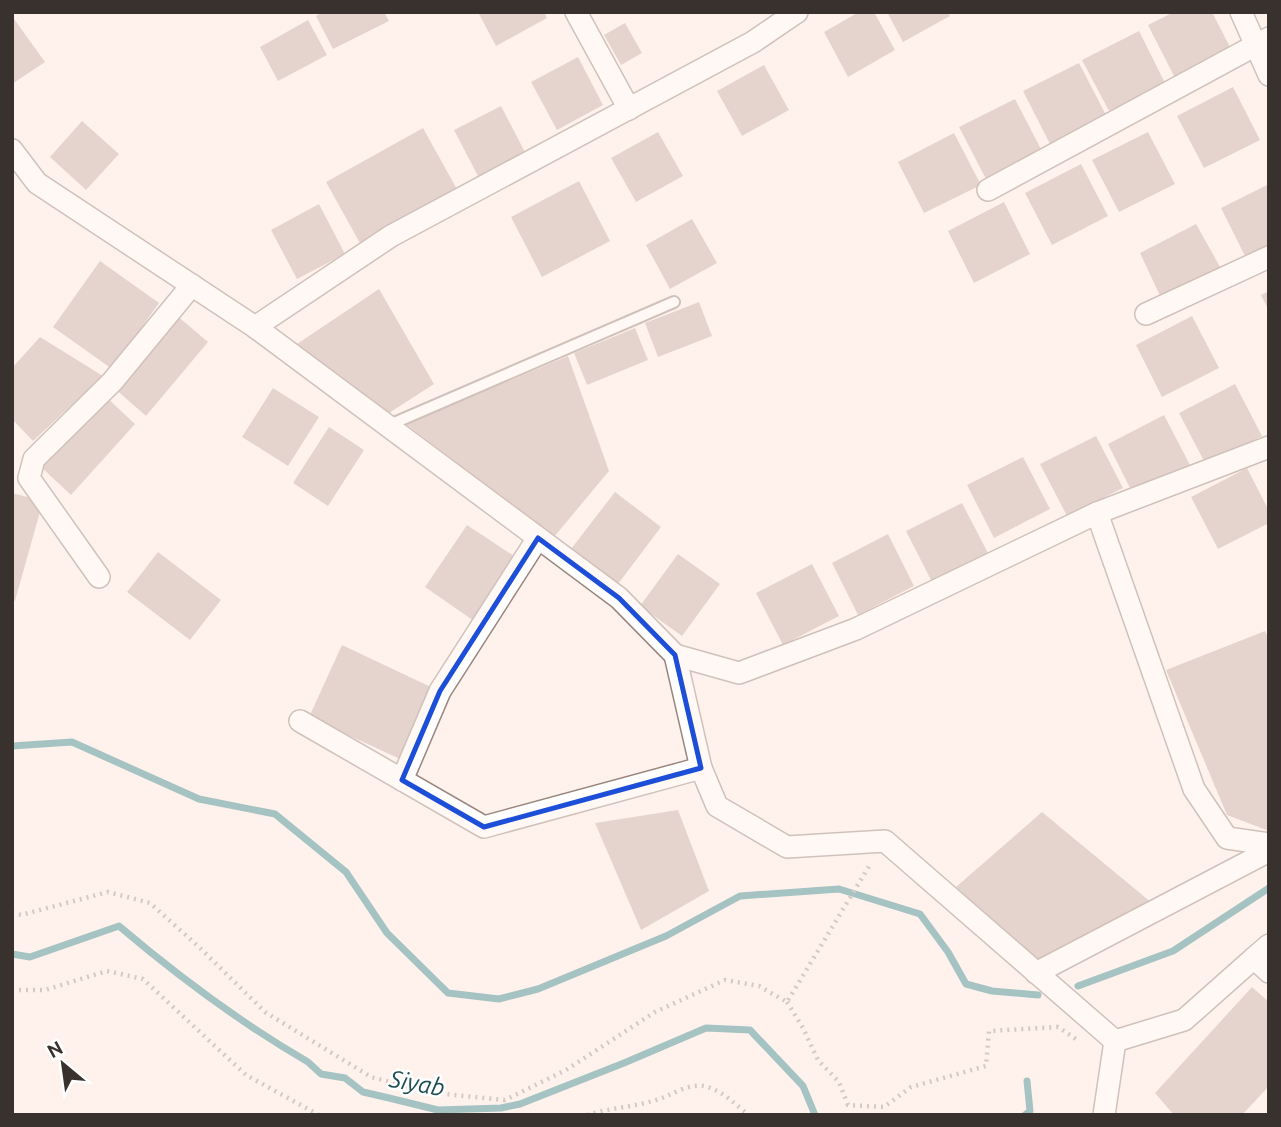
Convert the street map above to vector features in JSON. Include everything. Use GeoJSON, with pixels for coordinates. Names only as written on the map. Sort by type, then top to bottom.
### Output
{"type":"FeatureCollection","features":[{"type":"Feature","properties":{"kind":"street"},"geometry":{"type":"LineString","coordinates":[[576,12],[629,109]]}},
{"type":"Feature","properties":{"kind":"street"},"geometry":{"type":"LineString","coordinates":[[255,327],[391,236],[753,42],[797,12]]}},
{"type":"Feature","properties":{"kind":"street"},"geometry":{"type":"LineString","coordinates":[[1241,12],[1262,42],[1269,75]]}},
{"type":"Feature","properties":{"kind":"street"},"geometry":{"type":"LineString","coordinates":[[988,190],[1262,42]]}},
{"type":"Feature","properties":{"kind":"street"},"geometry":{"type":"LineString","coordinates":[[12,150],[37,183],[255,327],[619,598],[675,655],[740,673],[856,629],[1097,513],[1269,447]]}},
{"type":"Feature","properties":{"kind":"street"},"geometry":{"type":"LineString","coordinates":[[1146,314],[1269,257]]}},
{"type":"Feature","properties":{"kind":"street"},"geometry":{"type":"LineString","coordinates":[[99,577],[20,478],[34,459],[112,382],[192,285]]}},
{"type":"Feature","properties":{"kind":"street"},"geometry":{"type":"LineString","coordinates":[[1097,513],[1195,789],[1227,838],[1269,844]]}},
{"type":"Feature","properties":{"kind":"street"},"geometry":{"type":"LineString","coordinates":[[402,780],[440,691],[538,538]]}},
{"type":"Feature","properties":{"kind":"street"},"geometry":{"type":"LineString","coordinates":[[675,655],[701,768],[717,806],[787,847],[885,841],[1115,1041]]}},
{"type":"Feature","properties":{"kind":"street"},"geometry":{"type":"LineString","coordinates":[[300,721],[484,827],[701,768]]}},
{"type":"Feature","properties":{"kind":"street"},"geometry":{"type":"LineString","coordinates":[[1036,973],[1269,851]]}},
{"type":"Feature","properties":{"kind":"street"},"geometry":{"type":"LineString","coordinates":[[1115,1041],[1184,1020],[1264,958]]}},
{"type":"Feature","properties":{"kind":"street"},"geometry":{"type":"LineString","coordinates":[[1104,1115],[1115,1041]]}},
{"type":"Feature","properties":{"kind":"lane"},"geometry":{"type":"LineString","coordinates":[[387,426],[674,302]]}},
{"type":"Feature","properties":{"kind":"path"},"geometry":{"type":"LineString","coordinates":[[787,1002],[858,885]]}},
{"type":"Feature","properties":{"kind":"path"},"geometry":{"type":"LineString","coordinates":[[12,913],[21,915],[108,892],[150,903],[200,947],[265,1013],[371,1077],[434,1093],[505,1100],[566,1070],[655,1012],[725,980],[759,986],[787,1002],[818,1060],[839,1082],[848,1105],[884,1107],[911,1087],[986,1066],[989,1031],[1058,1027],[1079,1041]]}},
{"type":"Feature","properties":{"kind":"path"},"geometry":{"type":"LineString","coordinates":[[12,990],[45,990],[107,971],[143,979],[247,1075],[318,1115]]}},
{"type":"Feature","properties":{"kind":"path"},"geometry":{"type":"LineString","coordinates":[[587,1115],[631,1107],[682,1089],[702,1086],[728,1096],[749,1115]]}},
{"type":"Feature","properties":{"kind":"highlighted area"},"geometry":{"type":"Polygon","coordinates":[[[538,538],[619,598],[675,655],[701,768],[484,827],[402,780],[440,691],[538,538]]]}},
{"type":"Feature","properties":{"kind":"building"},"geometry":{"type":"Polygon","coordinates":[[[322,12],[384,12],[389,21],[333,49],[316,16],[322,12]]]}},
{"type":"Feature","properties":{"kind":"building"},"geometry":{"type":"Polygon","coordinates":[[[478,12],[544,12],[547,18],[496,46],[478,12]]]}},
{"type":"Feature","properties":{"kind":"building"},"geometry":{"type":"Polygon","coordinates":[[[859,12],[874,12],[895,50],[848,77],[824,32],[859,12]]]}},
{"type":"Feature","properties":{"kind":"building"},"geometry":{"type":"Polygon","coordinates":[[[887,12],[948,12],[950,16],[903,42],[887,12]]]}},
{"type":"Feature","properties":{"kind":"building"},"geometry":{"type":"Polygon","coordinates":[[[1174,12],[1212,12],[1231,49],[1175,78],[1148,25],[1174,12]]]}},
{"type":"Feature","properties":{"kind":"building"},"geometry":{"type":"Polygon","coordinates":[[[12,16],[45,62],[12,84],[12,16]]]}},
{"type":"Feature","properties":{"kind":"building"},"geometry":{"type":"Polygon","coordinates":[[[308,20],[327,55],[278,81],[260,47],[308,20]]]}},
{"type":"Feature","properties":{"kind":"building"},"geometry":{"type":"Polygon","coordinates":[[[625,23],[642,53],[621,65],[604,35],[625,23]]]}},
{"type":"Feature","properties":{"kind":"building"},"geometry":{"type":"Polygon","coordinates":[[[1139,31],[1165,83],[1109,111],[1082,60],[1139,31]]]}},
{"type":"Feature","properties":{"kind":"building"},"geometry":{"type":"Polygon","coordinates":[[[578,57],[603,105],[557,130],[531,82],[578,57]]]}},
{"type":"Feature","properties":{"kind":"building"},"geometry":{"type":"Polygon","coordinates":[[[1079,63],[1106,115],[1050,144],[1023,91],[1079,63]]]}},
{"type":"Feature","properties":{"kind":"building"},"geometry":{"type":"Polygon","coordinates":[[[764,65],[789,110],[742,136],[717,91],[764,65]]]}},
{"type":"Feature","properties":{"kind":"building"},"geometry":{"type":"Polygon","coordinates":[[[1233,87],[1260,140],[1204,168],[1177,116],[1233,87]]]}},
{"type":"Feature","properties":{"kind":"building"},"geometry":{"type":"Polygon","coordinates":[[[1015,99],[1042,151],[986,179],[959,127],[1015,99]]]}},
{"type":"Feature","properties":{"kind":"building"},"geometry":{"type":"Polygon","coordinates":[[[501,106],[526,154],[479,178],[454,130],[501,106]]]}},
{"type":"Feature","properties":{"kind":"building"},"geometry":{"type":"Polygon","coordinates":[[[82,121],[119,154],[86,190],[50,157],[82,121]]]}},
{"type":"Feature","properties":{"kind":"building"},"geometry":{"type":"Polygon","coordinates":[[[423,128],[458,191],[361,245],[326,182],[423,128]]]}},
{"type":"Feature","properties":{"kind":"building"},"geometry":{"type":"Polygon","coordinates":[[[658,132],[683,176],[636,202],[611,158],[658,132]]]}},
{"type":"Feature","properties":{"kind":"building"},"geometry":{"type":"Polygon","coordinates":[[[1148,132],[1175,184],[1119,212],[1092,160],[1148,132]]]}},
{"type":"Feature","properties":{"kind":"building"},"geometry":{"type":"Polygon","coordinates":[[[954,133],[981,185],[924,213],[898,162],[954,133]]]}},
{"type":"Feature","properties":{"kind":"building"},"geometry":{"type":"Polygon","coordinates":[[[1081,164],[1108,216],[1052,245],[1025,193],[1081,164]]]}},
{"type":"Feature","properties":{"kind":"building"},"geometry":{"type":"Polygon","coordinates":[[[579,181],[610,241],[542,277],[511,217],[579,181]]]}},
{"type":"Feature","properties":{"kind":"building"},"geometry":{"type":"Polygon","coordinates":[[[1269,184],[1269,249],[1247,260],[1221,208],[1269,184]]]}},
{"type":"Feature","properties":{"kind":"building"},"geometry":{"type":"Polygon","coordinates":[[[1004,202],[1030,254],[974,283],[948,231],[1004,202]]]}},
{"type":"Feature","properties":{"kind":"building"},"geometry":{"type":"Polygon","coordinates":[[[319,204],[345,254],[297,279],[271,230],[319,204]]]}},
{"type":"Feature","properties":{"kind":"building"},"geometry":{"type":"Polygon","coordinates":[[[692,219],[717,263],[670,289],[646,245],[692,219]]]}},
{"type":"Feature","properties":{"kind":"building"},"geometry":{"type":"Polygon","coordinates":[[[1196,224],[1223,272],[1162,300],[1140,253],[1196,224]]]}},
{"type":"Feature","properties":{"kind":"building"},"geometry":{"type":"Polygon","coordinates":[[[100,261],[159,303],[112,369],[53,327],[100,261]]]}},
{"type":"Feature","properties":{"kind":"building"},"geometry":{"type":"Polygon","coordinates":[[[379,289],[434,384],[386,415],[294,346],[379,289]]]}},
{"type":"Feature","properties":{"kind":"building"},"geometry":{"type":"Polygon","coordinates":[[[1269,291],[1269,311],[1261,295],[1269,291]]]}},
{"type":"Feature","properties":{"kind":"building"},"geometry":{"type":"Polygon","coordinates":[[[699,302],[712,336],[658,357],[645,323],[699,302]]]}},
{"type":"Feature","properties":{"kind":"building"},"geometry":{"type":"Polygon","coordinates":[[[175,314],[208,342],[146,416],[113,387],[175,314]]]}},
{"type":"Feature","properties":{"kind":"building"},"geometry":{"type":"Polygon","coordinates":[[[1192,316],[1219,368],[1162,397],[1136,345],[1192,316]]]}},
{"type":"Feature","properties":{"kind":"building"},"geometry":{"type":"Polygon","coordinates":[[[635,328],[648,360],[587,385],[574,353],[635,328]]]}},
{"type":"Feature","properties":{"kind":"building"},"geometry":{"type":"Polygon","coordinates":[[[40,337],[103,376],[33,441],[12,419],[12,368],[40,337]]]}},
{"type":"Feature","properties":{"kind":"building"},"geometry":{"type":"Polygon","coordinates":[[[568,356],[609,471],[554,537],[406,424],[568,356]]]}},
{"type":"Feature","properties":{"kind":"building"},"geometry":{"type":"Polygon","coordinates":[[[1235,384],[1262,436],[1206,465],[1179,413],[1235,384]]]}},
{"type":"Feature","properties":{"kind":"building"},"geometry":{"type":"Polygon","coordinates":[[[273,388],[319,417],[288,466],[242,437],[273,388]]]}},
{"type":"Feature","properties":{"kind":"building"},"geometry":{"type":"Polygon","coordinates":[[[105,396],[135,424],[71,495],[41,467],[105,396]]]}},
{"type":"Feature","properties":{"kind":"building"},"geometry":{"type":"Polygon","coordinates":[[[1164,415],[1191,467],[1134,496],[1108,444],[1164,415]]]}},
{"type":"Feature","properties":{"kind":"building"},"geometry":{"type":"Polygon","coordinates":[[[329,427],[364,450],[328,506],[293,483],[329,427]]]}},
{"type":"Feature","properties":{"kind":"building"},"geometry":{"type":"Polygon","coordinates":[[[1096,436],[1123,488],[1067,516],[1040,464],[1096,436]]]}},
{"type":"Feature","properties":{"kind":"building"},"geometry":{"type":"Polygon","coordinates":[[[1023,457],[1050,509],[994,538],[967,485],[1023,457]]]}},
{"type":"Feature","properties":{"kind":"building"},"geometry":{"type":"Polygon","coordinates":[[[1247,468],[1269,511],[1269,523],[1218,549],[1191,497],[1247,468]]]}},
{"type":"Feature","properties":{"kind":"building"},"geometry":{"type":"Polygon","coordinates":[[[615,492],[661,527],[618,584],[571,549],[615,492]]]}},
{"type":"Feature","properties":{"kind":"building"},"geometry":{"type":"Polygon","coordinates":[[[12,493],[43,501],[15,601],[12,600],[12,493]]]}},
{"type":"Feature","properties":{"kind":"building"},"geometry":{"type":"Polygon","coordinates":[[[962,503],[989,555],[933,584],[906,531],[962,503]]]}},
{"type":"Feature","properties":{"kind":"building"},"geometry":{"type":"Polygon","coordinates":[[[467,525],[517,558],[474,621],[425,587],[467,525]]]}},
{"type":"Feature","properties":{"kind":"building"},"geometry":{"type":"Polygon","coordinates":[[[888,534],[914,586],[858,615],[832,563],[888,534]]]}},
{"type":"Feature","properties":{"kind":"building"},"geometry":{"type":"Polygon","coordinates":[[[158,552],[221,600],[190,640],[127,592],[158,552]]]}},
{"type":"Feature","properties":{"kind":"building"},"geometry":{"type":"Polygon","coordinates":[[[678,554],[720,584],[682,636],[640,606],[678,554]]]}},
{"type":"Feature","properties":{"kind":"building"},"geometry":{"type":"Polygon","coordinates":[[[812,564],[839,616],[783,645],[756,593],[812,564]]]}},
{"type":"Feature","properties":{"kind":"building"},"geometry":{"type":"Polygon","coordinates":[[[1265,631],[1269,639],[1269,831],[1227,815],[1166,670],[1265,631]]]}},
{"type":"Feature","properties":{"kind":"building"},"geometry":{"type":"Polygon","coordinates":[[[342,645],[433,688],[400,759],[309,717],[342,645]]]}},
{"type":"Feature","properties":{"kind":"building"},"geometry":{"type":"Polygon","coordinates":[[[678,810],[709,891],[641,930],[595,823],[678,810]]]}},
{"type":"Feature","properties":{"kind":"building"},"geometry":{"type":"Polygon","coordinates":[[[1042,812],[1152,903],[1040,963],[956,887],[1042,812]]]}},
{"type":"Feature","properties":{"kind":"building"},"geometry":{"type":"Polygon","coordinates":[[[1252,987],[1269,1002],[1269,1086],[1242,1115],[1174,1115],[1155,1093],[1252,987]]]}},
{"type":"Feature","properties":{"kind":"waterway"},"geometry":{"type":"LineString","coordinates":[[12,746],[72,742],[199,799],[275,814],[346,872],[387,933],[448,993],[499,999],[538,989],[666,936],[740,896],[839,889],[920,914],[948,952],[966,984],[992,991],[1038,995]]}},
{"type":"Feature","properties":{"kind":"waterway"},"geometry":{"type":"LineString","coordinates":[[1078,986],[1173,951],[1269,888]]}},
{"type":"Feature","properties":{"kind":"waterway","name":"Siyab"},"geometry":{"type":"LineString","coordinates":[[12,954],[30,957],[119,926],[211,998],[308,1062],[321,1074],[345,1078],[363,1092],[438,1110],[501,1108],[520,1104],[706,1028],[750,1030],[803,1086],[815,1115]]}},
{"type":"Feature","properties":{"kind":"waterway","name":"Siyab"},"geometry":{"type":"LineString","coordinates":[[1025,1115],[1030,1111],[1027,1081]]}}]}
